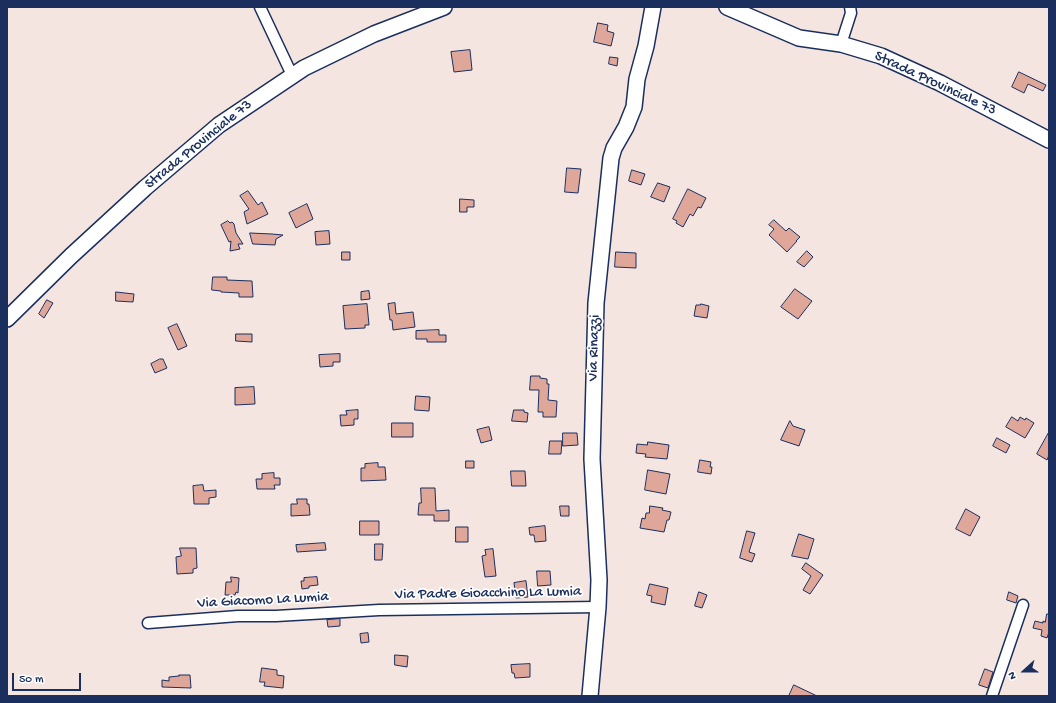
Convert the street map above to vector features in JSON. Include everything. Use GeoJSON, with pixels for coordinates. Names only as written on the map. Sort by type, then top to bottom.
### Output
{"type":"FeatureCollection","features":[{"type":"Feature","properties":{"kind":"street"},"geometry":{"type":"LineString","coordinates":[[260,7],[292,75]]}},
{"type":"Feature","properties":{"kind":"street","name":"Strada Provinciale 73"},"geometry":{"type":"LineString","coordinates":[[7,319],[71,256],[151,183],[219,125],[292,75],[374,34],[444,7]]}},
{"type":"Feature","properties":{"kind":"street","name":"Via Rinazzi"},"geometry":{"type":"LineString","coordinates":[[590,696],[599,580],[592,459],[592,417],[596,303],[600,254],[611,158],[614,148],[626,127],[634,107],[637,79],[646,46],[653,7]]}},
{"type":"Feature","properties":{"kind":"street","name":"Strada Provinciale 73"},"geometry":{"type":"LineString","coordinates":[[727,7],[799,38],[841,44],[881,56],[940,83],[1049,140]]}},
{"type":"Feature","properties":{"kind":"street"},"geometry":{"type":"LineString","coordinates":[[841,44],[851,13],[850,7]]}},
{"type":"Feature","properties":{"kind":"street"},"geometry":{"type":"LineString","coordinates":[[992,696],[1022,605]]}},
{"type":"Feature","properties":{"kind":"street","name":"Via Padre Gioacchino La Lumia"},"geometry":{"type":"LineString","coordinates":[[379,610],[598,607]]}},
{"type":"Feature","properties":{"kind":"street","name":"Via Giacomo La Lumia"},"geometry":{"type":"LineString","coordinates":[[148,623],[238,616],[276,616],[379,610]]}},
{"type":"Feature","properties":{"kind":"building"},"geometry":{"type":"Polygon","coordinates":[[[598,23],[608,25],[607,31],[614,33],[611,46],[594,42],[598,23]]]}},
{"type":"Feature","properties":{"kind":"building"},"geometry":{"type":"Polygon","coordinates":[[[470,50],[472,70],[454,72],[451,52],[470,50]]]}},
{"type":"Feature","properties":{"kind":"building"},"geometry":{"type":"Polygon","coordinates":[[[610,57],[618,58],[617,66],[609,64],[610,57]]]}},
{"type":"Feature","properties":{"kind":"building"},"geometry":{"type":"Polygon","coordinates":[[[1019,72],[1046,85],[1043,91],[1028,84],[1024,93],[1012,87],[1019,72]]]}},
{"type":"Feature","properties":{"kind":"building"},"geometry":{"type":"Polygon","coordinates":[[[567,168],[581,169],[578,193],[565,192],[567,168]]]}},
{"type":"Feature","properties":{"kind":"building"},"geometry":{"type":"Polygon","coordinates":[[[632,170],[645,174],[641,185],[629,181],[632,170]]]}},
{"type":"Feature","properties":{"kind":"building"},"geometry":{"type":"Polygon","coordinates":[[[658,183],[670,187],[664,202],[651,197],[658,183]]]}},
{"type":"Feature","properties":{"kind":"building"},"geometry":{"type":"Polygon","coordinates":[[[688,189],[706,198],[701,208],[698,207],[693,216],[690,214],[683,227],[676,223],[677,221],[673,219],[688,189]]]}},
{"type":"Feature","properties":{"kind":"building"},"geometry":{"type":"Polygon","coordinates":[[[248,191],[258,205],[262,202],[268,214],[247,224],[244,212],[249,209],[240,196],[248,191]]]}},
{"type":"Feature","properties":{"kind":"building"},"geometry":{"type":"Polygon","coordinates":[[[460,199],[474,200],[474,207],[467,207],[467,212],[460,212],[460,199]]]}},
{"type":"Feature","properties":{"kind":"building"},"geometry":{"type":"Polygon","coordinates":[[[307,204],[313,219],[296,228],[289,213],[307,204]]]}},
{"type":"Feature","properties":{"kind":"building"},"geometry":{"type":"Polygon","coordinates":[[[774,220],[786,231],[789,228],[800,237],[787,252],[769,235],[774,229],[769,225],[774,220]]]}},
{"type":"Feature","properties":{"kind":"building"},"geometry":{"type":"Polygon","coordinates":[[[228,221],[234,224],[236,233],[243,244],[238,244],[240,249],[230,251],[231,241],[229,242],[221,225],[228,221]]]}},
{"type":"Feature","properties":{"kind":"building"},"geometry":{"type":"Polygon","coordinates":[[[329,231],[330,244],[316,245],[315,232],[329,231]]]}},
{"type":"Feature","properties":{"kind":"building"},"geometry":{"type":"Polygon","coordinates":[[[250,233],[283,235],[276,239],[275,245],[253,244],[250,233]]]}},
{"type":"Feature","properties":{"kind":"building"},"geometry":{"type":"Polygon","coordinates":[[[807,251],[813,257],[804,267],[797,262],[807,251]]]}},
{"type":"Feature","properties":{"kind":"building"},"geometry":{"type":"Polygon","coordinates":[[[342,252],[350,252],[350,260],[342,260],[342,252]]]}},
{"type":"Feature","properties":{"kind":"building"},"geometry":{"type":"Polygon","coordinates":[[[616,252],[636,253],[636,268],[615,267],[616,252]]]}},
{"type":"Feature","properties":{"kind":"building"},"geometry":{"type":"Polygon","coordinates":[[[213,277],[227,277],[227,280],[252,281],[253,297],[239,297],[239,293],[212,290],[213,277]]]}},
{"type":"Feature","properties":{"kind":"building"},"geometry":{"type":"Polygon","coordinates":[[[795,289],[812,301],[798,319],[781,307],[795,289]]]}},
{"type":"Feature","properties":{"kind":"building"},"geometry":{"type":"Polygon","coordinates":[[[369,291],[370,299],[361,300],[361,292],[369,291]]]}},
{"type":"Feature","properties":{"kind":"building"},"geometry":{"type":"Polygon","coordinates":[[[116,292],[134,294],[133,302],[116,301],[116,292]]]}},
{"type":"Feature","properties":{"kind":"building"},"geometry":{"type":"Polygon","coordinates":[[[47,300],[53,303],[44,318],[39,314],[47,300]]]}},
{"type":"Feature","properties":{"kind":"building"},"geometry":{"type":"Polygon","coordinates":[[[395,303],[396,314],[413,312],[415,327],[393,330],[388,304],[395,303]]]}},
{"type":"Feature","properties":{"kind":"building"},"geometry":{"type":"Polygon","coordinates":[[[367,304],[369,325],[365,325],[365,328],[345,329],[343,306],[367,304]]]}},
{"type":"Feature","properties":{"kind":"building"},"geometry":{"type":"Polygon","coordinates":[[[701,304],[709,306],[707,318],[694,316],[696,305],[701,304]]]}},
{"type":"Feature","properties":{"kind":"building"},"geometry":{"type":"Polygon","coordinates":[[[177,324],[187,346],[178,350],[168,328],[177,324]]]}},
{"type":"Feature","properties":{"kind":"building"},"geometry":{"type":"Polygon","coordinates":[[[439,330],[439,335],[446,335],[446,342],[427,342],[427,339],[416,339],[416,331],[439,330]]]}},
{"type":"Feature","properties":{"kind":"building"},"geometry":{"type":"Polygon","coordinates":[[[236,334],[252,334],[252,342],[236,341],[236,334]]]}},
{"type":"Feature","properties":{"kind":"building"},"geometry":{"type":"Polygon","coordinates":[[[340,354],[340,362],[333,362],[333,366],[320,367],[319,355],[340,354]]]}},
{"type":"Feature","properties":{"kind":"building"},"geometry":{"type":"Polygon","coordinates":[[[163,359],[167,368],[155,373],[151,364],[163,359]]]}},
{"type":"Feature","properties":{"kind":"building"},"geometry":{"type":"Polygon","coordinates":[[[531,376],[540,376],[540,378],[547,379],[547,384],[549,384],[548,400],[557,401],[556,417],[543,417],[543,412],[538,412],[539,390],[530,390],[531,376]]]}},
{"type":"Feature","properties":{"kind":"building"},"geometry":{"type":"Polygon","coordinates":[[[254,387],[255,404],[235,405],[235,388],[254,387]]]}},
{"type":"Feature","properties":{"kind":"building"},"geometry":{"type":"Polygon","coordinates":[[[416,396],[430,397],[429,411],[415,410],[416,396]]]}},
{"type":"Feature","properties":{"kind":"building"},"geometry":{"type":"Polygon","coordinates":[[[358,410],[358,419],[354,419],[354,425],[341,426],[340,415],[347,415],[346,411],[358,410]]]}},
{"type":"Feature","properties":{"kind":"building"},"geometry":{"type":"Polygon","coordinates":[[[514,410],[524,410],[524,412],[528,413],[527,422],[512,421],[514,410]]]}},
{"type":"Feature","properties":{"kind":"building"},"geometry":{"type":"Polygon","coordinates":[[[1012,417],[1018,421],[1020,417],[1025,420],[1026,418],[1034,423],[1025,438],[1006,427],[1012,417]]]}},
{"type":"Feature","properties":{"kind":"building"},"geometry":{"type":"Polygon","coordinates":[[[790,421],[793,426],[805,430],[799,446],[781,440],[790,421]]]}},
{"type":"Feature","properties":{"kind":"building"},"geometry":{"type":"Polygon","coordinates":[[[392,423],[413,423],[413,437],[392,437],[392,423]]]}},
{"type":"Feature","properties":{"kind":"building"},"geometry":{"type":"Polygon","coordinates":[[[489,427],[492,440],[481,443],[477,430],[489,427]]]}},
{"type":"Feature","properties":{"kind":"building"},"geometry":{"type":"Polygon","coordinates":[[[1049,432],[1049,455],[1047,460],[1037,454],[1049,432]]]}},
{"type":"Feature","properties":{"kind":"building"},"geometry":{"type":"Polygon","coordinates":[[[563,433],[577,433],[578,445],[563,446],[563,433]]]}},
{"type":"Feature","properties":{"kind":"building"},"geometry":{"type":"Polygon","coordinates":[[[997,438],[1010,445],[1006,453],[993,446],[997,438]]]}},
{"type":"Feature","properties":{"kind":"building"},"geometry":{"type":"Polygon","coordinates":[[[550,441],[562,441],[561,454],[549,454],[550,441]]]}},
{"type":"Feature","properties":{"kind":"building"},"geometry":{"type":"Polygon","coordinates":[[[648,442],[669,445],[667,459],[645,457],[646,454],[636,453],[637,444],[647,445],[648,442]]]}},
{"type":"Feature","properties":{"kind":"building"},"geometry":{"type":"Polygon","coordinates":[[[700,460],[711,462],[711,474],[698,472],[700,460]]]}},
{"type":"Feature","properties":{"kind":"building"},"geometry":{"type":"Polygon","coordinates":[[[466,461],[474,461],[474,468],[466,468],[466,461]]]}},
{"type":"Feature","properties":{"kind":"building"},"geometry":{"type":"Polygon","coordinates":[[[378,463],[378,467],[385,467],[386,480],[361,481],[361,468],[365,468],[365,464],[378,463]]]}},
{"type":"Feature","properties":{"kind":"building"},"geometry":{"type":"Polygon","coordinates":[[[648,470],[670,474],[666,494],[645,490],[648,470]]]}},
{"type":"Feature","properties":{"kind":"building"},"geometry":{"type":"Polygon","coordinates":[[[511,471],[525,471],[526,486],[512,486],[511,471]]]}},
{"type":"Feature","properties":{"kind":"building"},"geometry":{"type":"Polygon","coordinates":[[[274,473],[274,478],[280,478],[280,485],[274,485],[275,489],[257,489],[256,479],[262,479],[262,474],[274,473]]]}},
{"type":"Feature","properties":{"kind":"building"},"geometry":{"type":"Polygon","coordinates":[[[203,485],[204,491],[216,490],[216,497],[209,498],[209,504],[194,504],[193,486],[203,485]]]}},
{"type":"Feature","properties":{"kind":"building"},"geometry":{"type":"Polygon","coordinates":[[[421,488],[435,488],[436,511],[449,510],[449,521],[434,521],[434,515],[418,515],[419,503],[421,503],[421,488]]]}},
{"type":"Feature","properties":{"kind":"building"},"geometry":{"type":"Polygon","coordinates":[[[297,499],[307,499],[310,515],[291,516],[291,504],[297,504],[297,499]]]}},
{"type":"Feature","properties":{"kind":"building"},"geometry":{"type":"Polygon","coordinates":[[[560,506],[569,506],[569,516],[561,516],[560,506]]]}},
{"type":"Feature","properties":{"kind":"building"},"geometry":{"type":"Polygon","coordinates":[[[650,506],[663,508],[662,510],[671,512],[664,532],[640,528],[642,518],[645,519],[646,513],[649,513],[650,506]]]}},
{"type":"Feature","properties":{"kind":"building"},"geometry":{"type":"Polygon","coordinates":[[[966,509],[980,517],[970,536],[956,529],[966,509]]]}},
{"type":"Feature","properties":{"kind":"building"},"geometry":{"type":"Polygon","coordinates":[[[360,521],[379,521],[379,535],[360,535],[360,521]]]}},
{"type":"Feature","properties":{"kind":"building"},"geometry":{"type":"Polygon","coordinates":[[[545,526],[546,541],[535,542],[534,535],[530,535],[529,528],[545,526]]]}},
{"type":"Feature","properties":{"kind":"building"},"geometry":{"type":"Polygon","coordinates":[[[456,527],[468,527],[468,542],[456,542],[456,527]]]}},
{"type":"Feature","properties":{"kind":"building"},"geometry":{"type":"Polygon","coordinates":[[[747,531],[755,533],[749,552],[755,554],[752,562],[740,558],[747,531]]]}},
{"type":"Feature","properties":{"kind":"building"},"geometry":{"type":"Polygon","coordinates":[[[799,534],[814,539],[808,559],[792,556],[799,534]]]}},
{"type":"Feature","properties":{"kind":"building"},"geometry":{"type":"Polygon","coordinates":[[[325,543],[326,550],[297,552],[296,545],[325,543]]]}},
{"type":"Feature","properties":{"kind":"building"},"geometry":{"type":"Polygon","coordinates":[[[375,544],[383,544],[382,560],[375,560],[375,544]]]}},
{"type":"Feature","properties":{"kind":"building"},"geometry":{"type":"Polygon","coordinates":[[[180,548],[196,548],[197,568],[193,569],[193,573],[177,574],[176,557],[181,556],[180,548]]]}},
{"type":"Feature","properties":{"kind":"building"},"geometry":{"type":"Polygon","coordinates":[[[493,549],[496,576],[485,577],[482,556],[486,555],[485,550],[493,549]]]}},
{"type":"Feature","properties":{"kind":"building"},"geometry":{"type":"Polygon","coordinates":[[[806,563],[823,575],[810,594],[803,590],[811,576],[802,569],[806,563]]]}},
{"type":"Feature","properties":{"kind":"building"},"geometry":{"type":"Polygon","coordinates":[[[537,571],[550,571],[551,585],[538,586],[537,571]]]}},
{"type":"Feature","properties":{"kind":"building"},"geometry":{"type":"Polygon","coordinates":[[[231,577],[239,578],[238,593],[236,592],[235,595],[225,595],[226,582],[231,582],[231,577]]]}},
{"type":"Feature","properties":{"kind":"building"},"geometry":{"type":"Polygon","coordinates":[[[317,577],[318,585],[309,586],[309,588],[302,589],[301,581],[304,581],[304,578],[317,577]]]}},
{"type":"Feature","properties":{"kind":"building"},"geometry":{"type":"Polygon","coordinates":[[[526,581],[528,597],[516,598],[514,583],[526,581]]]}},
{"type":"Feature","properties":{"kind":"building"},"geometry":{"type":"Polygon","coordinates":[[[650,584],[668,588],[665,605],[651,602],[652,596],[647,595],[650,584]]]}},
{"type":"Feature","properties":{"kind":"building"},"geometry":{"type":"Polygon","coordinates":[[[699,592],[707,595],[702,608],[695,606],[699,592]]]}},
{"type":"Feature","properties":{"kind":"building"},"geometry":{"type":"Polygon","coordinates":[[[1009,592],[1018,596],[1016,603],[1007,600],[1009,592]]]}},
{"type":"Feature","properties":{"kind":"building"},"geometry":{"type":"Polygon","coordinates":[[[1047,614],[1049,614],[1049,632],[1047,638],[1041,636],[1042,630],[1033,628],[1035,621],[1045,622],[1047,614]]]}},
{"type":"Feature","properties":{"kind":"building"},"geometry":{"type":"Polygon","coordinates":[[[340,619],[340,626],[328,627],[327,620],[340,619]]]}},
{"type":"Feature","properties":{"kind":"building"},"geometry":{"type":"Polygon","coordinates":[[[368,633],[369,642],[361,643],[360,634],[368,633]]]}},
{"type":"Feature","properties":{"kind":"building"},"geometry":{"type":"Polygon","coordinates":[[[395,655],[408,656],[407,667],[395,665],[395,655]]]}},
{"type":"Feature","properties":{"kind":"building"},"geometry":{"type":"Polygon","coordinates":[[[530,664],[530,677],[515,678],[514,673],[512,673],[511,665],[530,664]]]}},
{"type":"Feature","properties":{"kind":"building"},"geometry":{"type":"Polygon","coordinates":[[[262,668],[277,670],[277,675],[284,676],[283,688],[264,686],[265,682],[260,682],[262,668]]]}},
{"type":"Feature","properties":{"kind":"building"},"geometry":{"type":"Polygon","coordinates":[[[985,669],[993,672],[988,688],[979,685],[985,669]]]}},
{"type":"Feature","properties":{"kind":"building"},"geometry":{"type":"Polygon","coordinates":[[[190,675],[191,688],[162,687],[162,680],[169,681],[169,677],[190,675]]]}},
{"type":"Feature","properties":{"kind":"building"},"geometry":{"type":"Polygon","coordinates":[[[794,685],[817,696],[789,696],[794,685]]]}}]}
